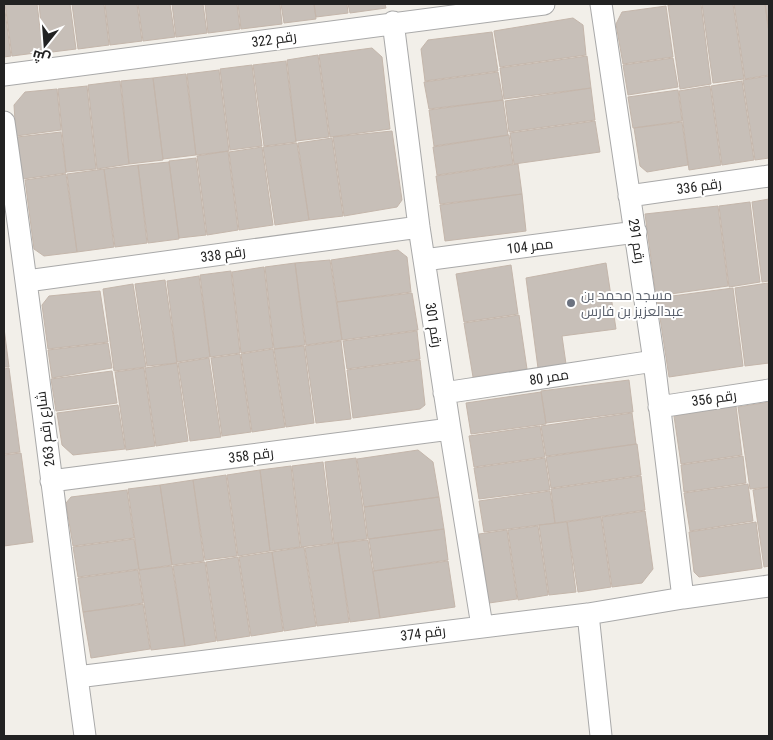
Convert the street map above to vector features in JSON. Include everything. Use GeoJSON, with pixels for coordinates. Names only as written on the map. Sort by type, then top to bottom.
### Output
{"type":"FeatureCollection","features":[{"type":"Feature","properties":{"kind":"street","name":"رقم 322"},"geometry":{"type":"LineString","coordinates":[[4,75],[506,6],[544,4]]}},
{"type":"Feature","properties":{"kind":"street","name":"رقم 291"},"geometry":{"type":"LineString","coordinates":[[601,4],[654,361],[683,598]]}},
{"type":"Feature","properties":{"kind":"street","name":"رقم 301"},"geometry":{"type":"LineString","coordinates":[[393,22],[419,227],[482,626]]}},
{"type":"Feature","properties":{"kind":"street","name":"شارع رقم 263"},"geometry":{"type":"LineString","coordinates":[[4,122],[27,281],[85,736]]}},
{"type":"Feature","properties":{"kind":"street","name":"رقم 336"},"geometry":{"type":"LineString","coordinates":[[629,196],[769,176]]}},
{"type":"Feature","properties":{"kind":"street","name":"رقم 338"},"geometry":{"type":"LineString","coordinates":[[27,281],[419,227]]}},
{"type":"Feature","properties":{"kind":"street","name":"ممر 104"},"geometry":{"type":"LineString","coordinates":[[424,260],[636,232]]}},
{"type":"Feature","properties":{"kind":"street","name":"ممر 80"},"geometry":{"type":"LineString","coordinates":[[444,393],[654,361]]}},
{"type":"Feature","properties":{"kind":"street","name":"رقم 356"},"geometry":{"type":"LineString","coordinates":[[659,407],[769,390]]}},
{"type":"Feature","properties":{"kind":"street","name":"رقم 358"},"geometry":{"type":"LineString","coordinates":[[51,481],[450,429]]}},
{"type":"Feature","properties":{"kind":"street","name":"رقم 374"},"geometry":{"type":"LineString","coordinates":[[77,676],[588,614],[769,586]]}},
{"type":"Feature","properties":{"kind":"street"},"geometry":{"type":"LineString","coordinates":[[588,614],[601,736]]}},
{"type":"Feature","properties":{"kind":"building"},"geometry":{"type":"Polygon","coordinates":[[[4,4],[11,56],[4,57],[4,4]]]}},
{"type":"Feature","properties":{"kind":"building"},"geometry":{"type":"Polygon","coordinates":[[[5,4],[37,4],[43,52],[12,56],[5,4]]]}},
{"type":"Feature","properties":{"kind":"building"},"geometry":{"type":"Polygon","coordinates":[[[39,4],[70,4],[76,49],[44,53],[39,4]]]}},
{"type":"Feature","properties":{"kind":"building"},"geometry":{"type":"Polygon","coordinates":[[[72,4],[104,4],[109,45],[78,49],[72,4]]]}},
{"type":"Feature","properties":{"kind":"building"},"geometry":{"type":"Polygon","coordinates":[[[105,4],[137,4],[142,41],[110,45],[105,4]]]}},
{"type":"Feature","properties":{"kind":"building"},"geometry":{"type":"Polygon","coordinates":[[[138,4],[170,4],[175,37],[143,41],[138,4]]]}},
{"type":"Feature","properties":{"kind":"building"},"geometry":{"type":"Polygon","coordinates":[[[172,4],[203,4],[207,33],[176,37],[172,4]]]}},
{"type":"Feature","properties":{"kind":"building"},"geometry":{"type":"Polygon","coordinates":[[[205,4],[237,4],[240,29],[208,33],[205,4]]]}},
{"type":"Feature","properties":{"kind":"building"},"geometry":{"type":"Polygon","coordinates":[[[238,4],[280,4],[282,24],[241,29],[238,4]]]}},
{"type":"Feature","properties":{"kind":"building"},"geometry":{"type":"Polygon","coordinates":[[[281,4],[314,4],[316,19],[284,23],[281,4]]]}},
{"type":"Feature","properties":{"kind":"building"},"geometry":{"type":"Polygon","coordinates":[[[314,4],[347,4],[348,13],[316,17],[314,4]]]}},
{"type":"Feature","properties":{"kind":"building"},"geometry":{"type":"Polygon","coordinates":[[[348,4],[385,4],[386,8],[350,13],[348,4]]]}},
{"type":"Feature","properties":{"kind":"building"},"geometry":{"type":"Polygon","coordinates":[[[701,4],[711,84],[680,89],[668,5],[701,4]]]}},
{"type":"Feature","properties":{"kind":"building"},"geometry":{"type":"Polygon","coordinates":[[[702,4],[733,4],[744,79],[713,83],[702,4]]]}},
{"type":"Feature","properties":{"kind":"building"},"geometry":{"type":"Polygon","coordinates":[[[734,4],[765,4],[769,34],[769,75],[745,79],[734,4]]]}},
{"type":"Feature","properties":{"kind":"building"},"geometry":{"type":"Polygon","coordinates":[[[765,4],[769,4],[769,31],[765,4]]]}},
{"type":"Feature","properties":{"kind":"building"},"geometry":{"type":"Polygon","coordinates":[[[666,6],[673,57],[623,64],[616,24],[622,12],[666,6]]]}},
{"type":"Feature","properties":{"kind":"building"},"geometry":{"type":"Polygon","coordinates":[[[573,18],[583,25],[586,55],[500,67],[494,31],[573,18]]]}},
{"type":"Feature","properties":{"kind":"building"},"geometry":{"type":"Polygon","coordinates":[[[492,32],[498,71],[425,81],[421,49],[428,40],[492,32]]]}},
{"type":"Feature","properties":{"kind":"building"},"geometry":{"type":"Polygon","coordinates":[[[372,48],[382,57],[390,129],[330,137],[319,55],[372,48]]]}},
{"type":"Feature","properties":{"kind":"building"},"geometry":{"type":"Polygon","coordinates":[[[318,55],[329,137],[296,141],[287,60],[318,55]]]}},
{"type":"Feature","properties":{"kind":"building"},"geometry":{"type":"Polygon","coordinates":[[[587,56],[591,88],[504,99],[500,68],[587,56]]]}},
{"type":"Feature","properties":{"kind":"building"},"geometry":{"type":"Polygon","coordinates":[[[673,58],[678,87],[628,95],[623,65],[673,58]]]}},
{"type":"Feature","properties":{"kind":"building"},"geometry":{"type":"Polygon","coordinates":[[[286,61],[296,142],[264,146],[253,65],[286,61]]]}},
{"type":"Feature","properties":{"kind":"building"},"geometry":{"type":"Polygon","coordinates":[[[252,65],[262,146],[230,150],[220,69],[252,65]]]}},
{"type":"Feature","properties":{"kind":"building"},"geometry":{"type":"Polygon","coordinates":[[[219,70],[229,151],[196,155],[187,74],[219,70]]]}},
{"type":"Feature","properties":{"kind":"building"},"geometry":{"type":"Polygon","coordinates":[[[498,72],[503,100],[429,109],[424,82],[498,72]]]}},
{"type":"Feature","properties":{"kind":"building"},"geometry":{"type":"Polygon","coordinates":[[[186,74],[196,155],[163,159],[153,78],[186,74]]]}},
{"type":"Feature","properties":{"kind":"building"},"geometry":{"type":"Polygon","coordinates":[[[769,76],[769,158],[755,160],[743,80],[769,76]]]}},
{"type":"Feature","properties":{"kind":"building"},"geometry":{"type":"Polygon","coordinates":[[[153,78],[163,160],[129,164],[121,81],[153,78]]]}},
{"type":"Feature","properties":{"kind":"building"},"geometry":{"type":"Polygon","coordinates":[[[120,81],[129,164],[97,169],[88,85],[120,81]]]}},
{"type":"Feature","properties":{"kind":"building"},"geometry":{"type":"Polygon","coordinates":[[[742,81],[754,160],[722,165],[711,86],[742,81]]]}},
{"type":"Feature","properties":{"kind":"building"},"geometry":{"type":"Polygon","coordinates":[[[87,86],[96,169],[66,172],[58,89],[87,86]]]}},
{"type":"Feature","properties":{"kind":"building"},"geometry":{"type":"Polygon","coordinates":[[[710,86],[721,165],[689,170],[679,91],[710,86]]]}},
{"type":"Feature","properties":{"kind":"building"},"geometry":{"type":"Polygon","coordinates":[[[591,88],[595,120],[509,132],[505,101],[591,88]]]}},
{"type":"Feature","properties":{"kind":"building"},"geometry":{"type":"Polygon","coordinates":[[[57,89],[61,130],[16,136],[14,105],[25,92],[57,89]]]}},
{"type":"Feature","properties":{"kind":"building"},"geometry":{"type":"Polygon","coordinates":[[[678,90],[682,121],[633,128],[628,97],[678,90]]]}},
{"type":"Feature","properties":{"kind":"building"},"geometry":{"type":"Polygon","coordinates":[[[503,100],[508,135],[434,146],[429,110],[503,100]]]}},
{"type":"Feature","properties":{"kind":"building"},"geometry":{"type":"Polygon","coordinates":[[[595,121],[600,152],[514,164],[510,133],[595,121]]]}},
{"type":"Feature","properties":{"kind":"building"},"geometry":{"type":"Polygon","coordinates":[[[682,122],[688,165],[647,172],[640,166],[634,128],[682,122]]]}},
{"type":"Feature","properties":{"kind":"building"},"geometry":{"type":"Polygon","coordinates":[[[392,131],[402,200],[397,207],[344,216],[333,137],[392,131]]]}},
{"type":"Feature","properties":{"kind":"building"},"geometry":{"type":"Polygon","coordinates":[[[61,132],[66,173],[23,179],[17,137],[61,132]]]}},
{"type":"Feature","properties":{"kind":"building"},"geometry":{"type":"Polygon","coordinates":[[[509,135],[513,164],[437,175],[433,147],[509,135]]]}},
{"type":"Feature","properties":{"kind":"building"},"geometry":{"type":"Polygon","coordinates":[[[332,138],[343,216],[309,220],[298,143],[332,138]]]}},
{"type":"Feature","properties":{"kind":"building"},"geometry":{"type":"Polygon","coordinates":[[[297,143],[309,220],[275,225],[263,147],[297,143]]]}},
{"type":"Feature","properties":{"kind":"building"},"geometry":{"type":"Polygon","coordinates":[[[262,147],[273,225],[239,230],[229,152],[262,147]]]}},
{"type":"Feature","properties":{"kind":"building"},"geometry":{"type":"Polygon","coordinates":[[[228,151],[238,230],[207,235],[197,156],[228,151]]]}},
{"type":"Feature","properties":{"kind":"building"},"geometry":{"type":"Polygon","coordinates":[[[196,158],[206,235],[179,238],[169,161],[196,158]]]}},
{"type":"Feature","properties":{"kind":"building"},"geometry":{"type":"Polygon","coordinates":[[[169,162],[179,239],[148,243],[138,165],[169,162]]]}},
{"type":"Feature","properties":{"kind":"building"},"geometry":{"type":"Polygon","coordinates":[[[518,164],[522,194],[440,204],[436,176],[518,164]]]}},
{"type":"Feature","properties":{"kind":"building"},"geometry":{"type":"Polygon","coordinates":[[[138,165],[147,243],[115,247],[104,169],[138,165]]]}},
{"type":"Feature","properties":{"kind":"building"},"geometry":{"type":"Polygon","coordinates":[[[104,169],[114,247],[77,252],[67,174],[104,169]]]}},
{"type":"Feature","properties":{"kind":"building"},"geometry":{"type":"Polygon","coordinates":[[[66,174],[77,252],[44,256],[34,249],[25,180],[66,174]]]}},
{"type":"Feature","properties":{"kind":"building"},"geometry":{"type":"Polygon","coordinates":[[[522,194],[526,231],[445,241],[440,205],[522,194]]]}},
{"type":"Feature","properties":{"kind":"building"},"geometry":{"type":"Polygon","coordinates":[[[769,199],[769,281],[762,282],[752,202],[769,199]]]}},
{"type":"Feature","properties":{"kind":"building"},"geometry":{"type":"Polygon","coordinates":[[[750,202],[760,282],[729,287],[719,206],[750,202]]]}},
{"type":"Feature","properties":{"kind":"building"},"geometry":{"type":"Polygon","coordinates":[[[718,206],[728,286],[656,296],[645,214],[718,206]]]}},
{"type":"Feature","properties":{"kind":"building"},"geometry":{"type":"Polygon","coordinates":[[[398,250],[407,257],[411,292],[337,302],[331,260],[398,250]]]}},
{"type":"Feature","properties":{"kind":"building"},"geometry":{"type":"Polygon","coordinates":[[[330,260],[342,340],[306,345],[295,263],[330,260]]]}},
{"type":"Feature","properties":{"kind":"building"},"geometry":{"type":"Polygon","coordinates":[[[295,263],[305,345],[274,349],[265,267],[295,263]]]}},
{"type":"Feature","properties":{"kind":"building","name":"مسجد محمد بن عبدالعزيز بن فارس"},"geometry":{"type":"Polygon","coordinates":[[[606,263],[616,329],[562,336],[566,364],[538,368],[526,278],[606,263]]]}},
{"type":"Feature","properties":{"kind":"building"},"geometry":{"type":"Polygon","coordinates":[[[511,265],[518,314],[464,322],[456,274],[511,265]]]}},
{"type":"Feature","properties":{"kind":"building"},"geometry":{"type":"Polygon","coordinates":[[[264,267],[273,348],[241,353],[232,272],[264,267]]]}},
{"type":"Feature","properties":{"kind":"building"},"geometry":{"type":"Polygon","coordinates":[[[231,271],[240,353],[210,357],[200,275],[231,271]]]}},
{"type":"Feature","properties":{"kind":"building"},"geometry":{"type":"Polygon","coordinates":[[[199,276],[210,357],[177,362],[167,281],[199,276]]]}},
{"type":"Feature","properties":{"kind":"building"},"geometry":{"type":"Polygon","coordinates":[[[165,280],[177,363],[147,366],[135,284],[165,280]]]}},
{"type":"Feature","properties":{"kind":"building"},"geometry":{"type":"Polygon","coordinates":[[[768,283],[769,363],[745,366],[735,288],[768,283]]]}},
{"type":"Feature","properties":{"kind":"building"},"geometry":{"type":"Polygon","coordinates":[[[133,284],[146,367],[114,371],[103,289],[133,284]]]}},
{"type":"Feature","properties":{"kind":"building"},"geometry":{"type":"Polygon","coordinates":[[[733,288],[743,366],[669,377],[657,298],[733,288]]]}},
{"type":"Feature","properties":{"kind":"building"},"geometry":{"type":"Polygon","coordinates":[[[100,291],[108,342],[48,349],[42,305],[49,296],[100,291]]]}},
{"type":"Feature","properties":{"kind":"building"},"geometry":{"type":"Polygon","coordinates":[[[412,293],[418,330],[342,340],[337,302],[412,293]]]}},
{"type":"Feature","properties":{"kind":"building"},"geometry":{"type":"Polygon","coordinates":[[[519,315],[527,369],[473,377],[464,323],[519,315]]]}},
{"type":"Feature","properties":{"kind":"building"},"geometry":{"type":"Polygon","coordinates":[[[4,328],[9,367],[4,367],[4,328]]]}},
{"type":"Feature","properties":{"kind":"building"},"geometry":{"type":"Polygon","coordinates":[[[417,331],[420,359],[347,369],[343,341],[417,331]]]}},
{"type":"Feature","properties":{"kind":"building"},"geometry":{"type":"Polygon","coordinates":[[[341,341],[351,419],[316,423],[305,346],[341,341]]]}},
{"type":"Feature","properties":{"kind":"building"},"geometry":{"type":"Polygon","coordinates":[[[108,343],[112,368],[52,378],[48,350],[108,343]]]}},
{"type":"Feature","properties":{"kind":"building"},"geometry":{"type":"Polygon","coordinates":[[[304,346],[314,423],[286,427],[274,349],[304,346]]]}},
{"type":"Feature","properties":{"kind":"building"},"geometry":{"type":"Polygon","coordinates":[[[273,349],[285,427],[252,432],[241,354],[273,349]]]}},
{"type":"Feature","properties":{"kind":"building"},"geometry":{"type":"Polygon","coordinates":[[[240,354],[251,432],[222,436],[211,358],[240,354]]]}},
{"type":"Feature","properties":{"kind":"building"},"geometry":{"type":"Polygon","coordinates":[[[209,358],[221,437],[190,441],[178,363],[209,358]]]}},
{"type":"Feature","properties":{"kind":"building"},"geometry":{"type":"Polygon","coordinates":[[[420,360],[425,405],[420,409],[353,418],[347,370],[420,360]]]}},
{"type":"Feature","properties":{"kind":"building"},"geometry":{"type":"Polygon","coordinates":[[[177,363],[188,441],[156,446],[145,368],[177,363]]]}},
{"type":"Feature","properties":{"kind":"building"},"geometry":{"type":"Polygon","coordinates":[[[9,368],[20,452],[4,454],[4,369],[9,368]]]}},
{"type":"Feature","properties":{"kind":"building"},"geometry":{"type":"Polygon","coordinates":[[[144,368],[155,446],[126,450],[115,372],[144,368]]]}},
{"type":"Feature","properties":{"kind":"building"},"geometry":{"type":"Polygon","coordinates":[[[112,371],[117,403],[56,411],[51,379],[112,371]]]}},
{"type":"Feature","properties":{"kind":"building"},"geometry":{"type":"Polygon","coordinates":[[[629,380],[633,412],[546,423],[541,391],[629,380]]]}},
{"type":"Feature","properties":{"kind":"building"},"geometry":{"type":"Polygon","coordinates":[[[541,392],[546,424],[471,434],[466,403],[541,392]]]}},
{"type":"Feature","properties":{"kind":"building"},"geometry":{"type":"Polygon","coordinates":[[[769,402],[769,487],[750,489],[738,407],[769,402]]]}},
{"type":"Feature","properties":{"kind":"building"},"geometry":{"type":"Polygon","coordinates":[[[118,405],[125,449],[73,455],[62,445],[57,413],[118,405]]]}},
{"type":"Feature","properties":{"kind":"building"},"geometry":{"type":"Polygon","coordinates":[[[736,406],[742,455],[681,464],[674,416],[736,406]]]}},
{"type":"Feature","properties":{"kind":"building"},"geometry":{"type":"Polygon","coordinates":[[[632,413],[636,444],[546,456],[541,426],[632,413]]]}},
{"type":"Feature","properties":{"kind":"building"},"geometry":{"type":"Polygon","coordinates":[[[540,426],[545,457],[474,467],[469,436],[540,426]]]}},
{"type":"Feature","properties":{"kind":"building"},"geometry":{"type":"Polygon","coordinates":[[[637,444],[641,475],[551,488],[546,457],[637,444]]]}},
{"type":"Feature","properties":{"kind":"building"},"geometry":{"type":"Polygon","coordinates":[[[418,450],[433,462],[439,497],[364,507],[357,459],[418,450]]]}},
{"type":"Feature","properties":{"kind":"building"},"geometry":{"type":"Polygon","coordinates":[[[21,453],[33,542],[4,546],[4,455],[21,453]]]}},
{"type":"Feature","properties":{"kind":"building"},"geometry":{"type":"Polygon","coordinates":[[[743,456],[746,483],[684,492],[681,465],[743,456]]]}},
{"type":"Feature","properties":{"kind":"building"},"geometry":{"type":"Polygon","coordinates":[[[356,458],[367,539],[334,543],[325,462],[356,458]]]}},
{"type":"Feature","properties":{"kind":"building"},"geometry":{"type":"Polygon","coordinates":[[[545,458],[550,490],[479,499],[474,468],[545,458]]]}},
{"type":"Feature","properties":{"kind":"building"},"geometry":{"type":"Polygon","coordinates":[[[323,462],[333,543],[301,547],[292,466],[323,462]]]}},
{"type":"Feature","properties":{"kind":"building"},"geometry":{"type":"Polygon","coordinates":[[[291,466],[300,547],[270,551],[260,470],[291,466]]]}},
{"type":"Feature","properties":{"kind":"building"},"geometry":{"type":"Polygon","coordinates":[[[260,470],[270,551],[238,556],[227,475],[260,470]]]}},
{"type":"Feature","properties":{"kind":"building"},"geometry":{"type":"Polygon","coordinates":[[[226,475],[237,556],[205,560],[193,480],[226,475]]]}},
{"type":"Feature","properties":{"kind":"building"},"geometry":{"type":"Polygon","coordinates":[[[641,476],[645,510],[555,523],[551,489],[641,476]]]}},
{"type":"Feature","properties":{"kind":"building"},"geometry":{"type":"Polygon","coordinates":[[[193,480],[204,561],[172,565],[160,485],[193,480]]]}},
{"type":"Feature","properties":{"kind":"building"},"geometry":{"type":"Polygon","coordinates":[[[748,484],[753,521],[690,531],[684,493],[748,484]]]}},
{"type":"Feature","properties":{"kind":"building"},"geometry":{"type":"Polygon","coordinates":[[[160,485],[172,565],[139,570],[128,489],[160,485]]]}},
{"type":"Feature","properties":{"kind":"building"},"geometry":{"type":"Polygon","coordinates":[[[769,487],[769,566],[764,567],[753,490],[769,487]]]}},
{"type":"Feature","properties":{"kind":"building"},"geometry":{"type":"Polygon","coordinates":[[[127,490],[134,538],[73,546],[66,503],[71,497],[127,490]]]}},
{"type":"Feature","properties":{"kind":"building"},"geometry":{"type":"Polygon","coordinates":[[[550,491],[555,523],[484,532],[479,501],[550,491]]]}},
{"type":"Feature","properties":{"kind":"building"},"geometry":{"type":"Polygon","coordinates":[[[439,497],[444,529],[368,539],[364,507],[439,497]]]}},
{"type":"Feature","properties":{"kind":"building"},"geometry":{"type":"Polygon","coordinates":[[[645,511],[653,569],[642,583],[612,587],[602,517],[645,511]]]}},
{"type":"Feature","properties":{"kind":"building"},"geometry":{"type":"Polygon","coordinates":[[[601,517],[611,587],[578,592],[567,522],[601,517]]]}},
{"type":"Feature","properties":{"kind":"building"},"geometry":{"type":"Polygon","coordinates":[[[567,522],[576,592],[549,595],[539,525],[567,522]]]}},
{"type":"Feature","properties":{"kind":"building"},"geometry":{"type":"Polygon","coordinates":[[[756,522],[762,568],[699,577],[694,572],[689,532],[756,522]]]}},
{"type":"Feature","properties":{"kind":"building"},"geometry":{"type":"Polygon","coordinates":[[[538,526],[548,595],[518,600],[508,530],[538,526]]]}},
{"type":"Feature","properties":{"kind":"building"},"geometry":{"type":"Polygon","coordinates":[[[444,529],[448,560],[374,571],[369,539],[444,529]]]}},
{"type":"Feature","properties":{"kind":"building"},"geometry":{"type":"Polygon","coordinates":[[[507,530],[517,599],[489,603],[479,534],[507,530]]]}},
{"type":"Feature","properties":{"kind":"building"},"geometry":{"type":"Polygon","coordinates":[[[134,539],[139,569],[78,577],[73,547],[134,539]]]}},
{"type":"Feature","properties":{"kind":"building"},"geometry":{"type":"Polygon","coordinates":[[[368,540],[380,618],[350,622],[338,543],[368,540]]]}},
{"type":"Feature","properties":{"kind":"building"},"geometry":{"type":"Polygon","coordinates":[[[338,543],[349,622],[317,626],[305,548],[338,543]]]}},
{"type":"Feature","properties":{"kind":"building"},"geometry":{"type":"Polygon","coordinates":[[[304,547],[316,626],[284,631],[272,552],[304,547]]]}},
{"type":"Feature","properties":{"kind":"building"},"geometry":{"type":"Polygon","coordinates":[[[272,552],[283,631],[251,636],[239,557],[272,552]]]}},
{"type":"Feature","properties":{"kind":"building"},"geometry":{"type":"Polygon","coordinates":[[[238,557],[250,636],[217,641],[206,562],[238,557]]]}},
{"type":"Feature","properties":{"kind":"building"},"geometry":{"type":"Polygon","coordinates":[[[448,561],[455,607],[380,618],[373,571],[448,561]]]}},
{"type":"Feature","properties":{"kind":"building"},"geometry":{"type":"Polygon","coordinates":[[[205,562],[216,641],[185,646],[173,566],[205,562]]]}},
{"type":"Feature","properties":{"kind":"building"},"geometry":{"type":"Polygon","coordinates":[[[172,566],[185,646],[151,650],[139,570],[172,566]]]}},
{"type":"Feature","properties":{"kind":"building"},"geometry":{"type":"Polygon","coordinates":[[[138,570],[143,603],[83,612],[78,578],[138,570]]]}},
{"type":"Feature","properties":{"kind":"building"},"geometry":{"type":"Polygon","coordinates":[[[143,604],[150,649],[91,658],[83,612],[143,604]]]}},
{"type":"Feature","properties":{"kind":"place","name":"مسجد محمد بن عبدالعزيز بن فارس"},"geometry":{"type":"Point","coordinates":[571,303]}}]}
